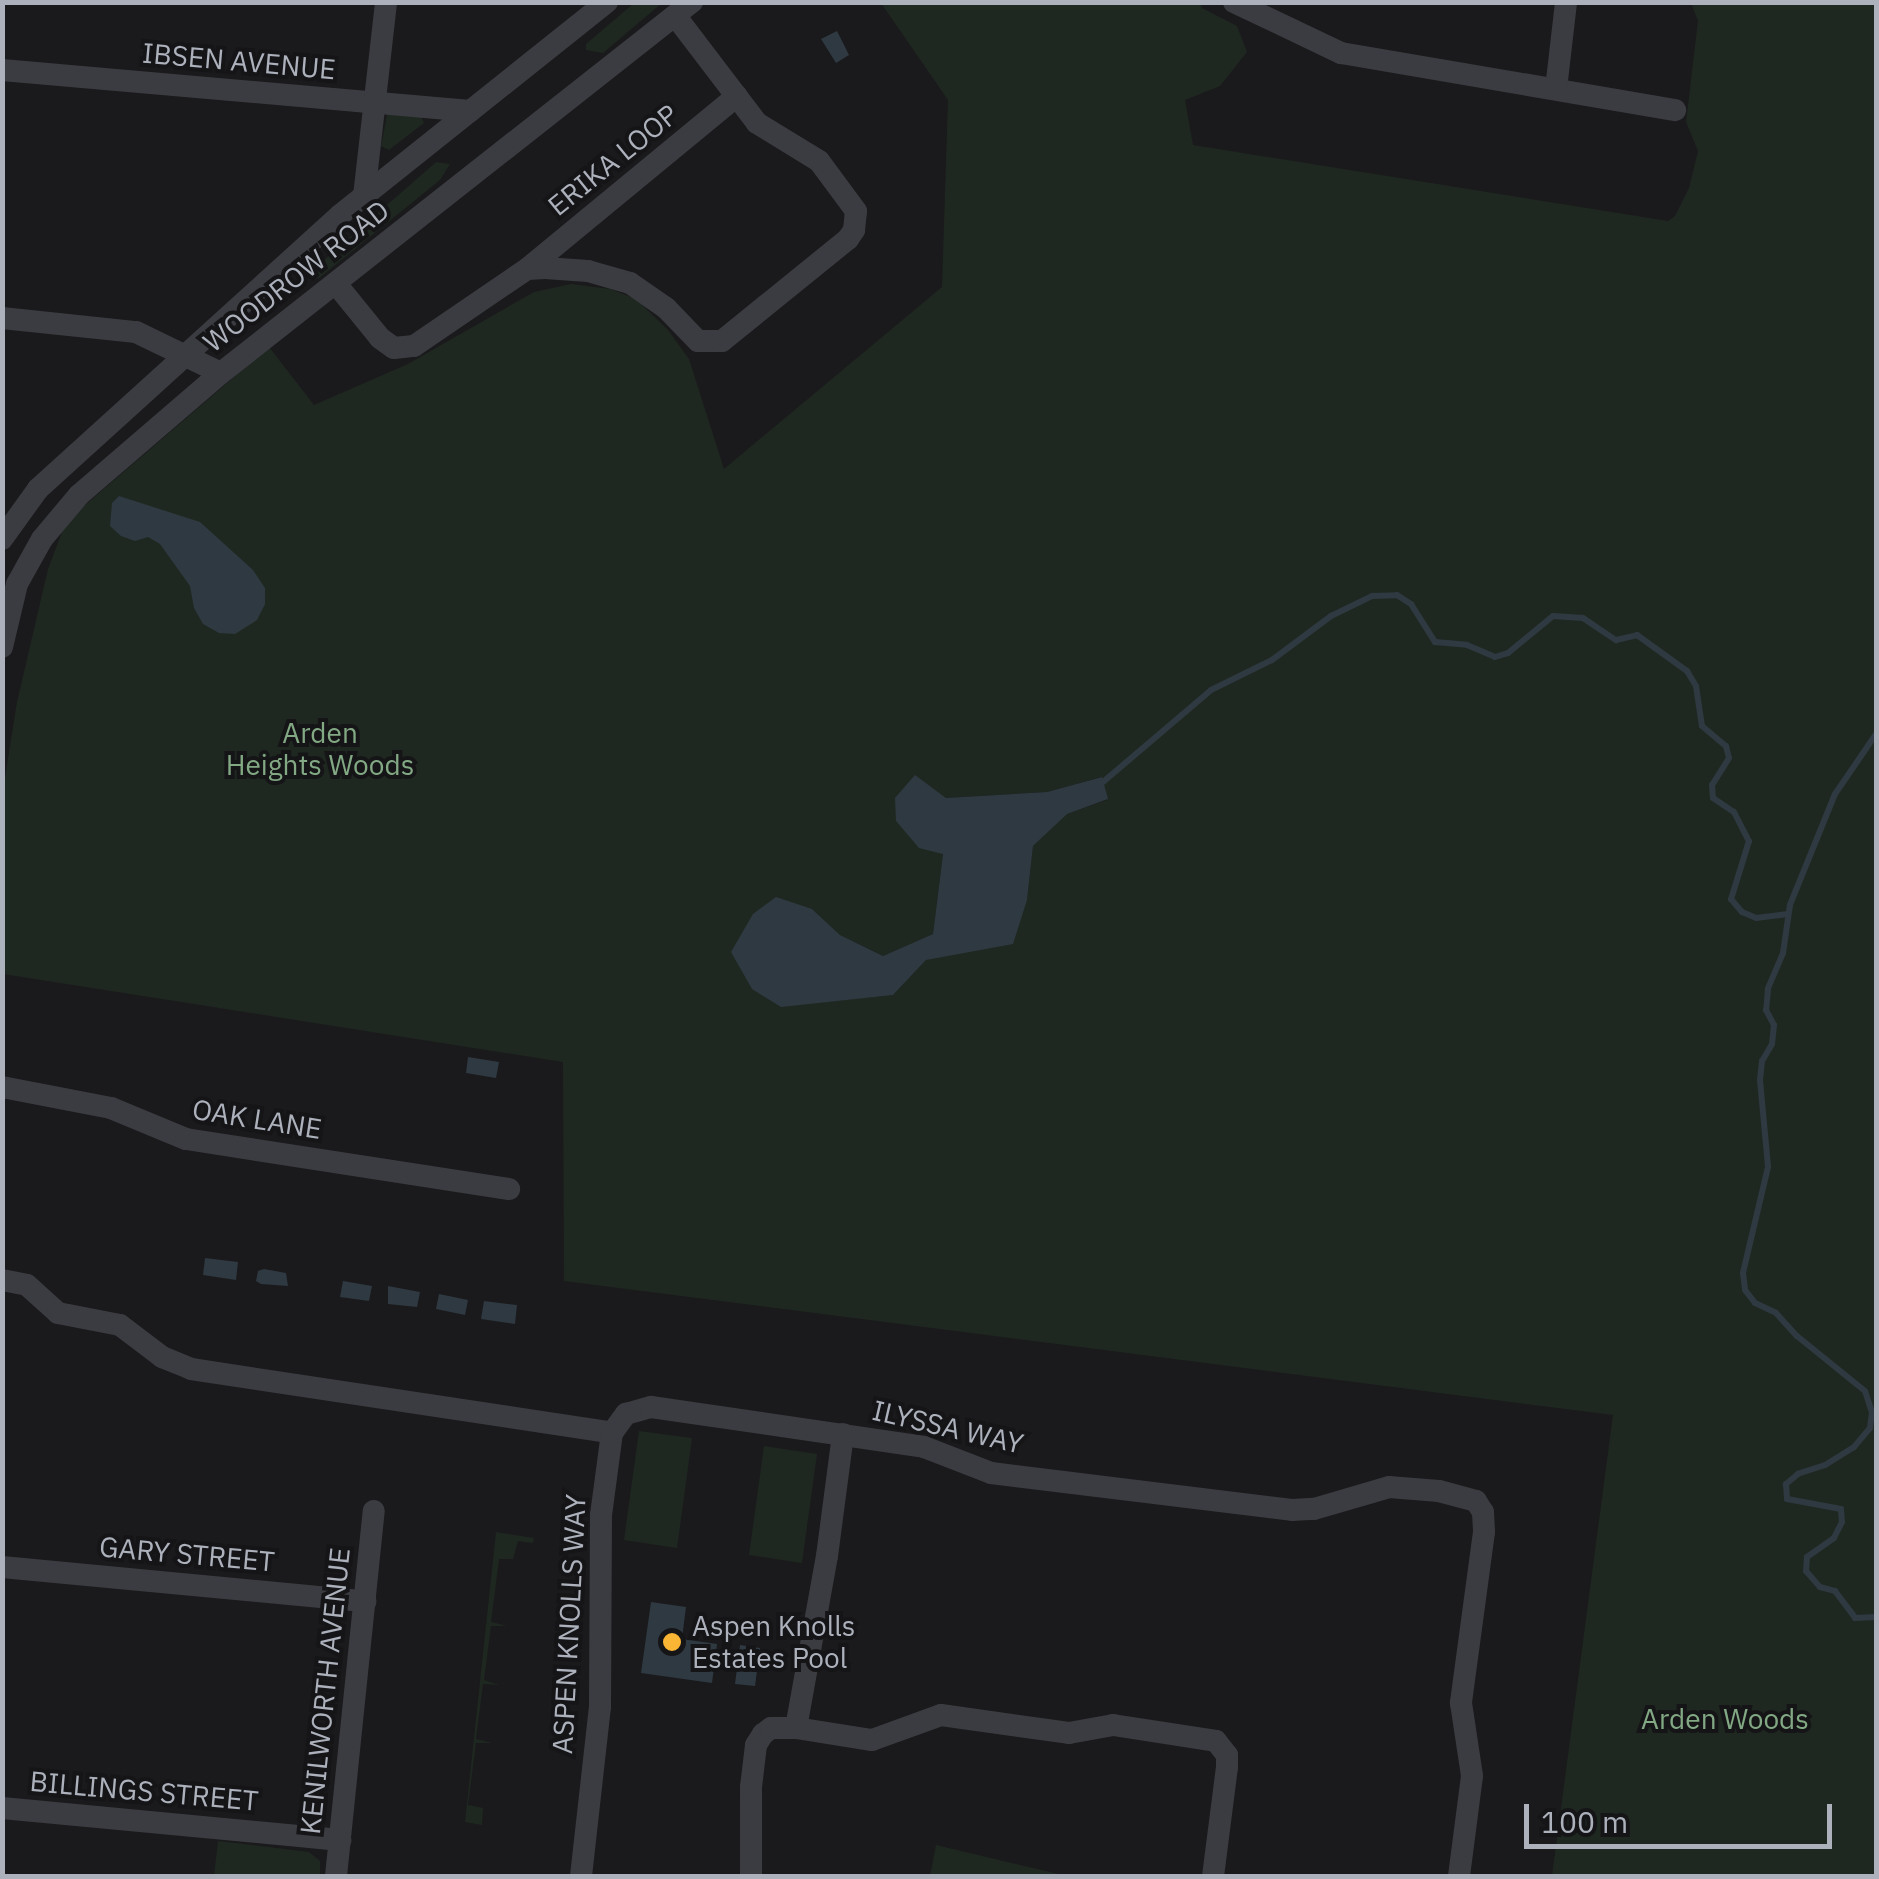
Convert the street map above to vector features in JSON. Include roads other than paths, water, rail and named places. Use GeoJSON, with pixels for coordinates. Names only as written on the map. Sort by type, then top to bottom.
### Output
{"type":"FeatureCollection","features":[{"type":"Feature","properties":{"kind":"street"},"geometry":{"type":"LineString","coordinates":[[364,196],[386,2]]}},
{"type":"Feature","properties":{"kind":"street","name":"WOODROW ROAD"},"geometry":{"type":"LineString","coordinates":[[2,539],[38,489],[183,354],[364,196],[608,2]]}},
{"type":"Feature","properties":{"kind":"street"},"geometry":{"type":"LineString","coordinates":[[1234,2],[1341,53],[1675,110]]}},
{"type":"Feature","properties":{"kind":"street"},"geometry":{"type":"LineString","coordinates":[[1556,89],[1566,2]]}},
{"type":"Feature","properties":{"kind":"street"},"geometry":{"type":"LineString","coordinates":[[526,269],[572,269],[630,283],[666,308],[698,341],[714,344],[848,239],[857,220],[852,201],[819,162],[757,122],[684,10]]}},
{"type":"Feature","properties":{"kind":"street","name":"WOODROW ROAD"},"geometry":{"type":"LineString","coordinates":[[2,648],[17,584],[42,539],[79,495],[221,373],[684,10]]}},
{"type":"Feature","properties":{"kind":"street","name":"IBSEN AVENUE"},"geometry":{"type":"LineString","coordinates":[[2,70],[470,111]]}},
{"type":"Feature","properties":{"kind":"street","name":"ERIKA LOOP"},"geometry":{"type":"LineString","coordinates":[[336,285],[386,344],[404,349],[526,269],[737,96]]}},
{"type":"Feature","properties":{"kind":"street"},"geometry":{"type":"LineString","coordinates":[[2,318],[136,332],[221,373]]}},
{"type":"Feature","properties":{"kind":"street","name":"OAK LANE"},"geometry":{"type":"LineString","coordinates":[[2,1087],[111,1108],[186,1139],[509,1189]]}},
{"type":"Feature","properties":{"kind":"street"},"geometry":{"type":"LineString","coordinates":[[2,1280],[26,1285],[58,1312],[120,1325],[162,1357],[190,1368],[612,1433]]}},
{"type":"Feature","properties":{"kind":"street","name":"ILYSSA WAY"},"geometry":{"type":"LineString","coordinates":[[612,1433],[626,1414],[650,1408],[938,1450],[991,1473],[1292,1510],[1314,1509],[1389,1488],[1439,1491],[1476,1502],[1483,1512],[1484,1532],[1461,1704],[1472,1776],[1459,1876]]}},
{"type":"Feature","properties":{"kind":"street","name":"ASPEN KNOLLS WAY"},"geometry":{"type":"LineString","coordinates":[[581,1876],[600,1707],[601,1515],[612,1433]]}},
{"type":"Feature","properties":{"kind":"street"},"geometry":{"type":"LineString","coordinates":[[796,1728],[827,1556],[843,1434]]}},
{"type":"Feature","properties":{"kind":"street","name":"KENILWORTH AVENUE"},"geometry":{"type":"LineString","coordinates":[[336,1876],[374,1512]]}},
{"type":"Feature","properties":{"kind":"street","name":"GARY STREET"},"geometry":{"type":"LineString","coordinates":[[2,1567],[365,1601]]}},
{"type":"Feature","properties":{"kind":"street"},"geometry":{"type":"LineString","coordinates":[[750,1876],[750,1798],[756,1745],[771,1728],[872,1740],[941,1715],[1069,1733],[1113,1725],[1216,1741],[1227,1756],[1227,1767],[1213,1876]]}},
{"type":"Feature","properties":{"kind":"street","name":"BILLINGS STREET"},"geometry":{"type":"LineString","coordinates":[[2,1808],[340,1840]]}},
{"type":"Feature","properties":{"kind":"waterway"},"geometry":{"type":"LineString","coordinates":[[1103,782],[1211,690],[1272,660],[1331,616],[1372,596],[1397,595],[1411,604],[1435,642],[1467,645],[1495,657],[1508,653],[1553,616],[1583,618],[1616,640],[1637,635],[1687,671],[1696,686],[1702,726],[1726,746],[1729,758],[1712,785],[1713,798],[1734,812],[1749,841],[1731,899],[1742,912],[1756,918],[1788,914]]}},
{"type":"Feature","properties":{"kind":"waterway"},"geometry":{"type":"LineString","coordinates":[[1876,734],[1835,794],[1790,905],[1783,953],[1768,989],[1766,1010],[1774,1025],[1760,1080],[1768,1167],[1743,1273],[1745,1290],[1755,1303],[1776,1313],[1797,1336],[1865,1391],[1872,1413],[1870,1428],[1854,1447],[1825,1465],[1798,1474],[1786,1484],[1787,1499],[1841,1509],[1842,1522],[1834,1538],[1807,1557],[1806,1571],[1820,1587],[1835,1591],[1855,1618],[1876,1617]]}},
{"type":"Feature","properties":{"kind":"place","name":"Aspen Knolls Estates Pool"},"geometry":{"type":"Point","coordinates":[672,1642]}},
{"type":"Feature","properties":{"kind":"park label","name":"Arden Heights Woods"},"geometry":{"type":"Point","coordinates":[320,749]}},
{"type":"Feature","properties":{"kind":"park label","name":"Arden Woods"},"geometry":{"type":"Point","coordinates":[1725,1719]}}]}
